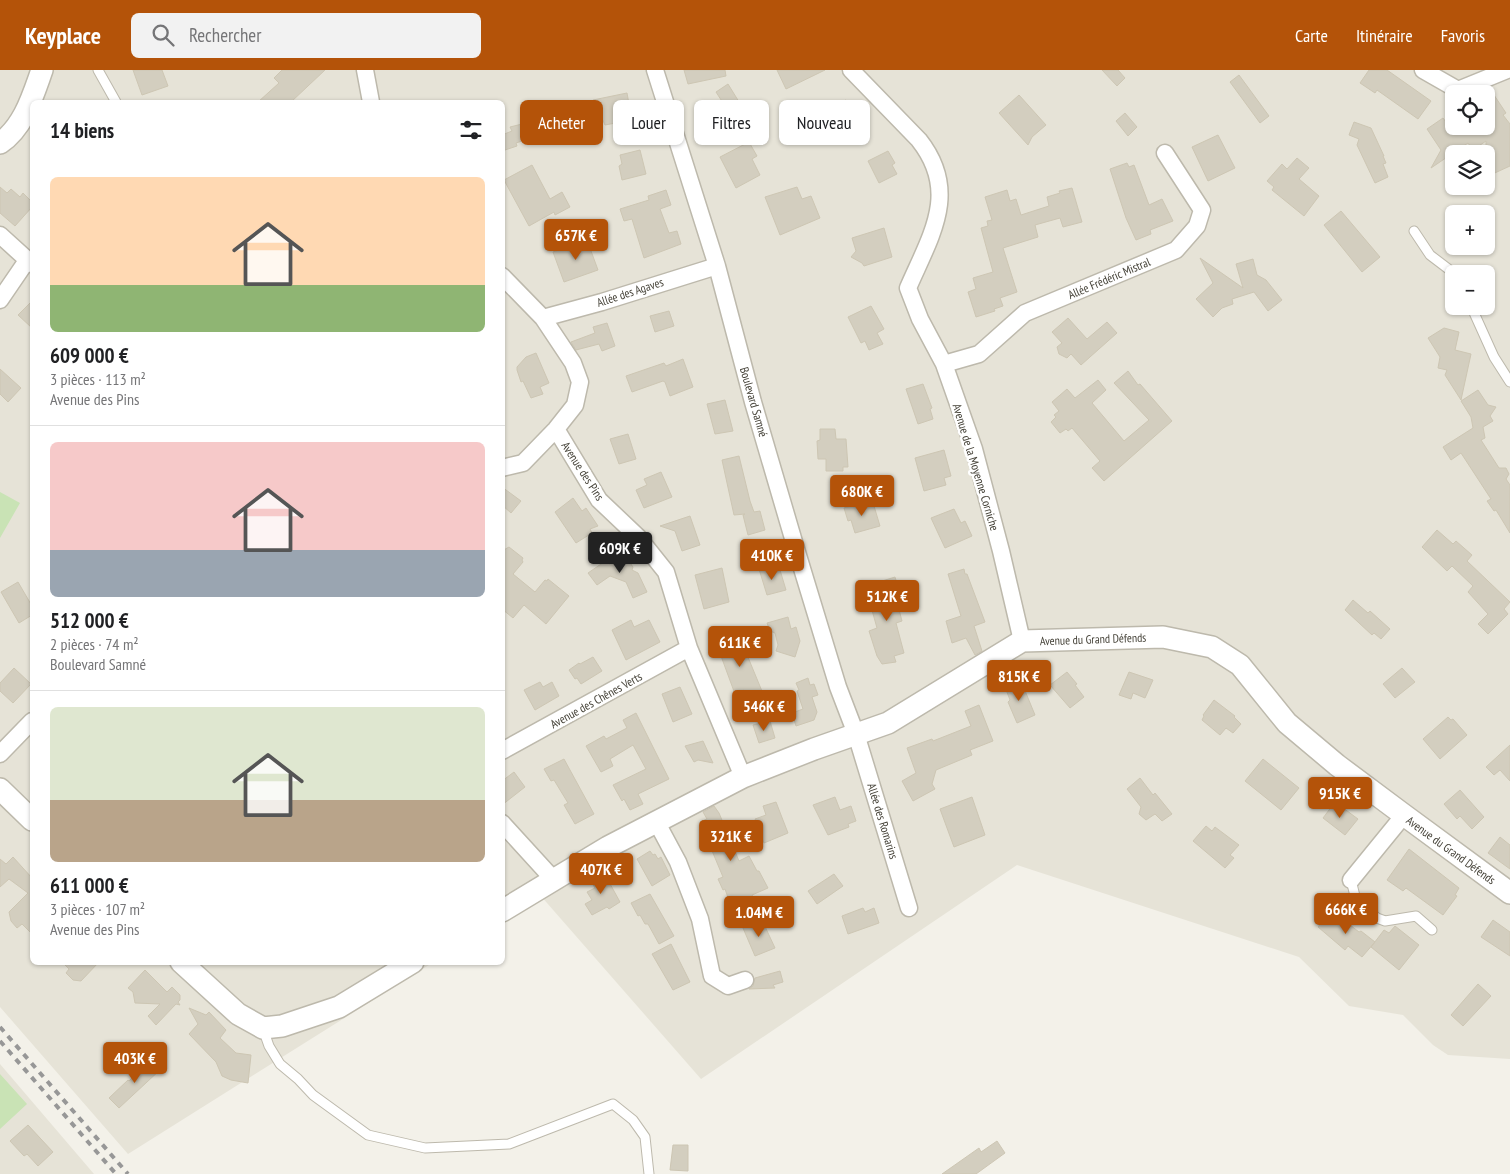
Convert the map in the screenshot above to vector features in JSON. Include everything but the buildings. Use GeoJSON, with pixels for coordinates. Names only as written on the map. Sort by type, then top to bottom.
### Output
{"type":"FeatureCollection","features":[{"type":"Feature","properties":{"kind":"street"},"geometry":{"type":"LineString","coordinates":[[31,100],[42,70]]}},
{"type":"Feature","properties":{"kind":"street"},"geometry":{"type":"LineString","coordinates":[[365,70],[371,100]]}},
{"type":"Feature","properties":{"kind":"street","name":"Boulevard Samné"},"geometry":{"type":"LineString","coordinates":[[655,70],[717,266],[753,402],[797,552],[838,687],[856,734]]}},
{"type":"Feature","properties":{"kind":"street","name":"Avenue de la Moyenne Corniche"},"geometry":{"type":"LineString","coordinates":[[851,70],[919,140],[928,151],[936,170],[940,190],[939,213],[908,288],[920,319],[944,364],[974,449],[1022,641]]}},
{"type":"Feature","properties":{"kind":"street"},"geometry":{"type":"LineString","coordinates":[[1423,70],[1458,90],[1506,70]]}},
{"type":"Feature","properties":{"kind":"street"},"geometry":{"type":"LineString","coordinates":[[0,143],[26,113],[30,102]]}},
{"type":"Feature","properties":{"kind":"street","name":"Allée Frédéric Mistral"},"geometry":{"type":"LineString","coordinates":[[944,364],[978,354],[1025,314],[1176,250],[1198,226],[1202,210],[1165,153]]}},
{"type":"Feature","properties":{"kind":"street"},"geometry":{"type":"LineString","coordinates":[[0,235],[30,262],[0,300]]}},
{"type":"Feature","properties":{"kind":"street","name":"Allée des Agaves"},"geometry":{"type":"LineString","coordinates":[[543,318],[602,302],[717,266]]}},
{"type":"Feature","properties":{"kind":"street"},"geometry":{"type":"LineString","coordinates":[[505,279],[543,318],[574,363],[580,382],[575,406],[556,429],[523,463],[505,467]]}},
{"type":"Feature","properties":{"kind":"street","name":"Avenue des Pins"},"geometry":{"type":"LineString","coordinates":[[556,429],[599,500],[638,537],[666,572],[689,648],[742,776]]}},
{"type":"Feature","properties":{"kind":"street","name":"Avenue du Grand Défends"},"geometry":{"type":"LineString","coordinates":[[505,909],[656,821],[742,776],[888,724],[1022,641],[1163,637],[1212,646],[1240,665],[1286,723],[1404,815],[1510,893]]}},
{"type":"Feature","properties":{"kind":"street","name":"Avenue des Chênes Verts"},"geometry":{"type":"LineString","coordinates":[[505,749],[689,648]]}},
{"type":"Feature","properties":{"kind":"street"},"geometry":{"type":"LineString","coordinates":[[0,754],[30,723]]}},
{"type":"Feature","properties":{"kind":"street","name":"Allée des Romarins"},"geometry":{"type":"LineString","coordinates":[[856,734],[909,908]]}},
{"type":"Feature","properties":{"kind":"street"},"geometry":{"type":"LineString","coordinates":[[0,788],[30,818]]}},
{"type":"Feature","properties":{"kind":"street"},"geometry":{"type":"LineString","coordinates":[[1350,880],[1404,815]]}},
{"type":"Feature","properties":{"kind":"street"},"geometry":{"type":"LineString","coordinates":[[656,821],[678,862],[700,919],[712,976],[728,986],[746,980]]}},
{"type":"Feature","properties":{"kind":"street"},"geometry":{"type":"LineString","coordinates":[[505,826],[554,880]]}},
{"type":"Feature","properties":{"kind":"street"},"geometry":{"type":"LineString","coordinates":[[184,965],[238,1014],[263,1028],[282,1026],[339,1007],[408,965]]}},
{"type":"Feature","properties":{"kind":"lane"},"geometry":{"type":"LineString","coordinates":[[98,70],[115,100]]}},
{"type":"Feature","properties":{"kind":"lane"},"geometry":{"type":"LineString","coordinates":[[1414,231],[1430,255],[1445,266]]}},
{"type":"Feature","properties":{"kind":"lane"},"geometry":{"type":"LineString","coordinates":[[1475,315],[1494,357],[1510,382]]}},
{"type":"Feature","properties":{"kind":"lane"},"geometry":{"type":"LineString","coordinates":[[1350,880],[1356,900],[1378,918],[1385,921],[1416,916],[1432,930]]}},
{"type":"Feature","properties":{"kind":"lane"},"geometry":{"type":"LineString","coordinates":[[263,1028],[269,1046],[280,1064],[313,1094],[368,1135],[425,1148],[509,1144],[613,1104],[633,1120],[645,1137],[649,1174]]}},
{"type":"Feature","properties":{"kind":"shaded area"},"geometry":{"type":"Polygon","coordinates":[[[0,70],[1510,70],[1510,1059],[1448,1055],[1433,1045],[1403,1015],[1349,1006],[1299,957],[1017,865],[701,1079],[540,895],[505,917],[505,100],[30,100],[30,965],[429,965],[128,1154],[0,1007],[0,70]]]}},
{"type":"Feature","properties":{"kind":"shaded area"},"geometry":{"type":"Polygon","coordinates":[[[0,1064],[94,1174],[0,1174],[0,1064]]]}},
{"type":"Feature","properties":{"kind":"green space"},"geometry":{"type":"Polygon","coordinates":[[[0,492],[20,503],[0,538],[0,492]]]}},
{"type":"Feature","properties":{"kind":"green space"},"geometry":{"type":"Polygon","coordinates":[[[0,1074],[27,1104],[0,1129],[0,1074]]]}},
{"type":"Feature","properties":{"kind":"railway"},"geometry":{"type":"LineString","coordinates":[[0,1027],[128,1174]]}},
{"type":"Feature","properties":{"kind":"railway"},"geometry":{"type":"LineString","coordinates":[[0,1041],[116,1174]]}}]}
